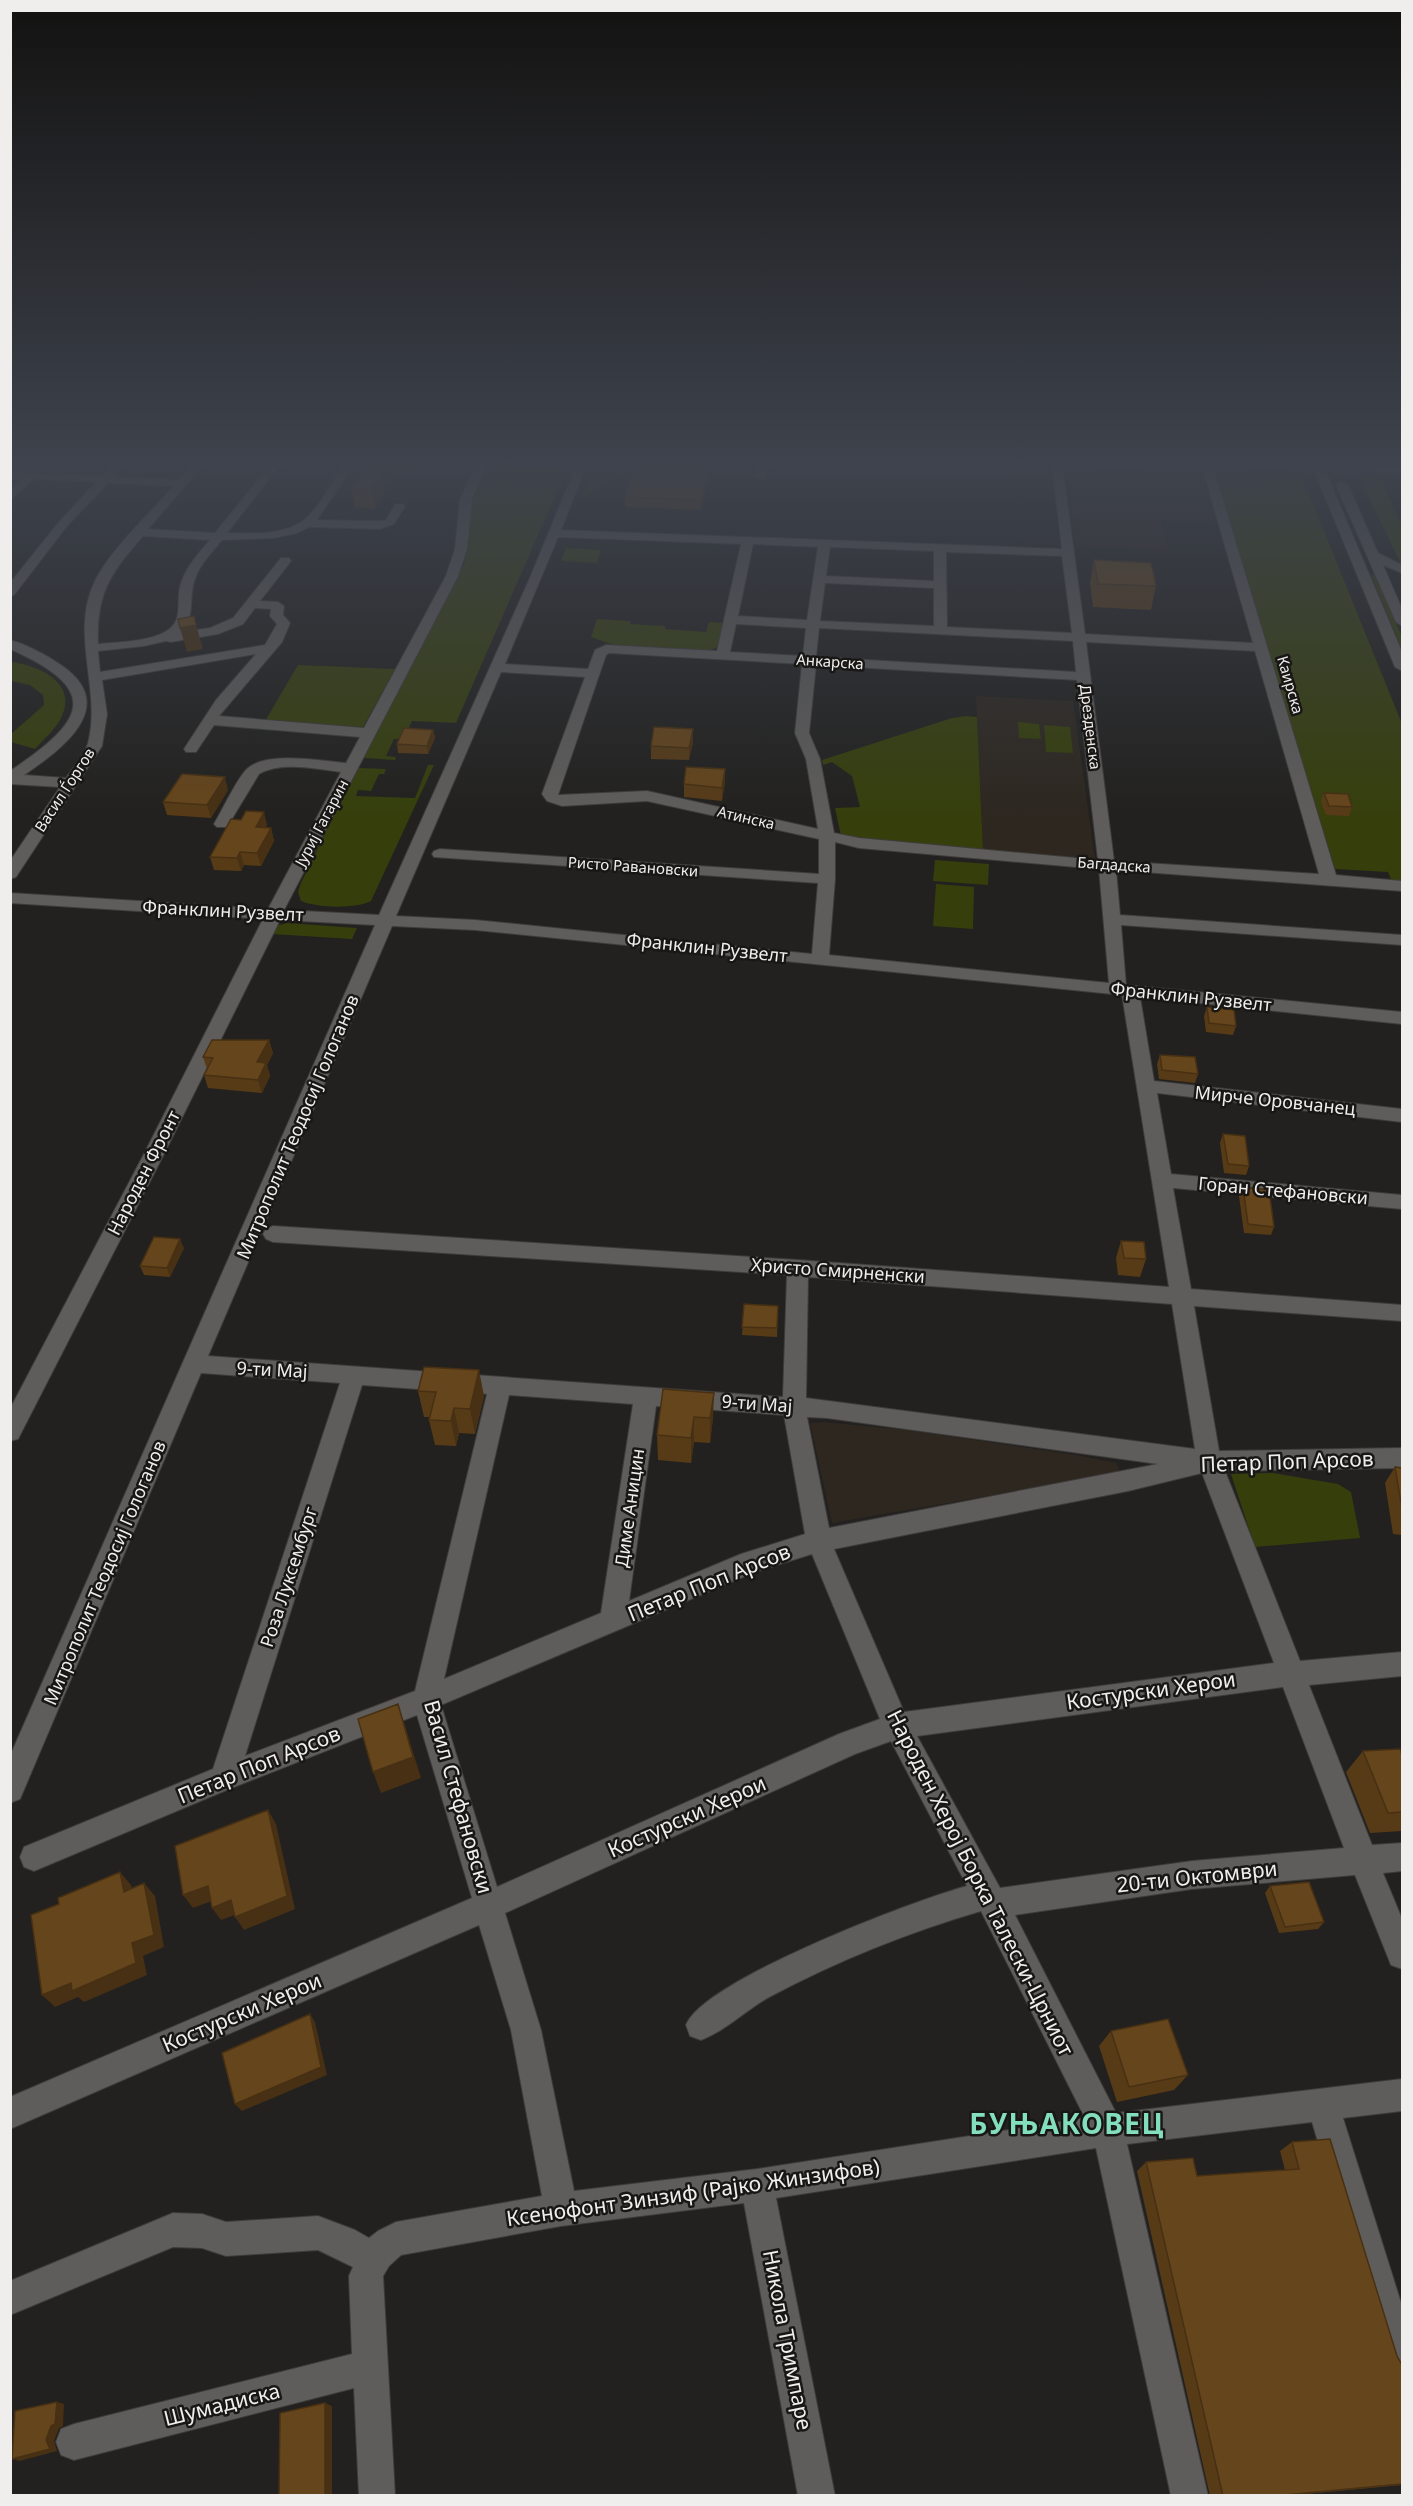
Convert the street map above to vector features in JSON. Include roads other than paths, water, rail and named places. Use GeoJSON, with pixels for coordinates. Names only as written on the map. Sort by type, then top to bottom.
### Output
{"type":"FeatureCollection","features":[{"type":"Feature","properties":{"kind":"street","name":"Васил Ѓоргов"},"geometry":{"type":"LineString","coordinates":[[10,874],[95,746],[99,728],[100,702],[93,671],[91,648],[93,606],[101,581]]}},
{"type":"Feature","properties":{"kind":"street"},"geometry":{"type":"LineString","coordinates":[[161,639],[181,626],[183,597],[187,581]]}},
{"type":"Feature","properties":{"kind":"street"},"geometry":{"type":"LineString","coordinates":[[91,648],[224,628],[238,621],[270,581]]}},
{"type":"Feature","properties":{"kind":"street","name":"Јуриј Гагарин"},"geometry":{"type":"LineString","coordinates":[[274,913],[449,581]]}},
{"type":"Feature","properties":{"kind":"street","name":"Митрополит Теодосиј Гологанов"},"geometry":{"type":"LineString","coordinates":[[10,1789],[534,581]]}},
{"type":"Feature","properties":{"kind":"street"},"geometry":{"type":"LineString","coordinates":[[723,655],[739,581]]}},
{"type":"Feature","properties":{"kind":"street"},"geometry":{"type":"LineString","coordinates":[[820,581],[802,733],[813,759],[827,836],[827,879],[820,959]]}},
{"type":"Feature","properties":{"kind":"street"},"geometry":{"type":"LineString","coordinates":[[859,581],[940,585]]}},
{"type":"Feature","properties":{"kind":"street"},"geometry":{"type":"LineString","coordinates":[[940,581],[940,631]]}},
{"type":"Feature","properties":{"kind":"street","name":"Дрезденска"},"geometry":{"type":"LineString","coordinates":[[1071,581],[1112,919],[1124,991],[1147,1086],[1209,1461],[1402,1954]]}},
{"type":"Feature","properties":{"kind":"street","name":"Каирска"},"geometry":{"type":"LineString","coordinates":[[1242,581],[1329,879]]}},
{"type":"Feature","properties":{"kind":"street"},"geometry":{"type":"LineString","coordinates":[[1367,581],[1402,667]]}},
{"type":"Feature","properties":{"kind":"street"},"geometry":{"type":"LineString","coordinates":[[1385,581],[1402,622]]}},
{"type":"Feature","properties":{"kind":"street"},"geometry":{"type":"LineString","coordinates":[[1390,594],[1401,584]]}},
{"type":"Feature","properties":{"kind":"street"},"geometry":{"type":"LineString","coordinates":[[191,749],[234,685],[270,648],[284,623],[276,616],[278,606],[252,604]]}},
{"type":"Feature","properties":{"kind":"street"},"geometry":{"type":"LineString","coordinates":[[731,620],[1261,647]]}},
{"type":"Feature","properties":{"kind":"street"},"geometry":{"type":"LineString","coordinates":[[10,644],[30,652],[63,674],[75,684],[81,699],[80,710],[68,732],[44,756],[10,778]]}},
{"type":"Feature","properties":{"kind":"street"},"geometry":{"type":"LineString","coordinates":[[93,671],[270,648]]}},
{"type":"Feature","properties":{"kind":"street","name":"Анкарска"},"geometry":{"type":"LineString","coordinates":[[664,800],[645,796],[562,801],[550,796],[550,789],[601,652],[606,649],[1083,676]]}},
{"type":"Feature","properties":{"kind":"street"},"geometry":{"type":"LineString","coordinates":[[497,668],[593,673]]}},
{"type":"Feature","properties":{"kind":"street"},"geometry":{"type":"LineString","coordinates":[[211,720],[369,733]]}},
{"type":"Feature","properties":{"kind":"street"},"geometry":{"type":"LineString","coordinates":[[222,824],[253,771],[262,765],[275,763],[351,768]]}},
{"type":"Feature","properties":{"kind":"street"},"geometry":{"type":"LineString","coordinates":[[10,778],[72,783]]}},
{"type":"Feature","properties":{"kind":"street","name":"Атинска"},"geometry":{"type":"LineString","coordinates":[[664,800],[827,836]]}},
{"type":"Feature","properties":{"kind":"street","name":"Багдадска"},"geometry":{"type":"LineString","coordinates":[[827,836],[859,843],[1107,865],[1402,886]]}},
{"type":"Feature","properties":{"kind":"street","name":"Ристо Равановски"},"geometry":{"type":"LineString","coordinates":[[440,854],[827,879]]}},
{"type":"Feature","properties":{"kind":"street","name":"Франклин Рузвелт"},"geometry":{"type":"LineString","coordinates":[[10,898],[496,927],[1402,1018]]}},
{"type":"Feature","properties":{"kind":"street","name":"Народен Фронт"},"geometry":{"type":"LineString","coordinates":[[13,1422],[148,1165],[274,913]]}},
{"type":"Feature","properties":{"kind":"street"},"geometry":{"type":"LineString","coordinates":[[1112,919],[1402,940]]}},
{"type":"Feature","properties":{"kind":"street","name":"Мирче Оровчанец"},"geometry":{"type":"LineString","coordinates":[[1147,1086],[1402,1115]]}},
{"type":"Feature","properties":{"kind":"street","name":"Горан Стефановски"},"geometry":{"type":"LineString","coordinates":[[1163,1180],[1402,1202]]}},
{"type":"Feature","properties":{"kind":"street","name":"Христо Смирненски"},"geometry":{"type":"LineString","coordinates":[[273,1234],[798,1268],[1402,1313]]}},
{"type":"Feature","properties":{"kind":"street","name":"Народен Херој Борка Талески-Црниот"},"geometry":{"type":"LineString","coordinates":[[798,1268],[794,1407],[819,1541],[897,1726],[990,1900],[1108,2130],[1190,2496]]}},
{"type":"Feature","properties":{"kind":"street","name":"9-ти Мај"},"geometry":{"type":"LineString","coordinates":[[195,1364],[827,1409],[1209,1461]]}},
{"type":"Feature","properties":{"kind":"street","name":"Роза Луксембург"},"geometry":{"type":"LineString","coordinates":[[225,1778],[354,1376]]}},
{"type":"Feature","properties":{"kind":"street","name":"Васил Стефановски"},"geometry":{"type":"LineString","coordinates":[[500,1385],[426,1699],[526,2030],[561,2209]]}},
{"type":"Feature","properties":{"kind":"street","name":"Диме Аницин"},"geometry":{"type":"LineString","coordinates":[[613,1621],[646,1395]]}},
{"type":"Feature","properties":{"kind":"street","name":"Петар Поп Арсов"},"geometry":{"type":"LineString","coordinates":[[34,1857],[225,1778],[426,1699],[750,1562],[819,1541],[1128,1481],[1209,1461],[1402,1458]]}},
{"type":"Feature","properties":{"kind":"street","name":"Костурски Херои"},"geometry":{"type":"LineString","coordinates":[[10,2113],[490,1905],[849,1743],[897,1726],[1292,1674],[1402,1664]]}},
{"type":"Feature","properties":{"kind":"street","name":"20-ти Октомври"},"geometry":{"type":"LineString","coordinates":[[701,2025],[750,1991],[796,1967],[955,1904],[1192,1875],[1402,1857]]}},
{"type":"Feature","properties":{"kind":"street","name":"Ксенофонт Зинзиф (Рајко Жинзифов)"},"geometry":{"type":"LineString","coordinates":[[372,2259],[382,2246],[396,2239],[561,2209],[757,2185],[1108,2130],[1402,2095]]}},
{"type":"Feature","properties":{"kind":"street"},"geometry":{"type":"LineString","coordinates":[[1323,2106],[1402,2360]]}},
{"type":"Feature","properties":{"kind":"street","name":"Никола Тримпаре"},"geometry":{"type":"LineString","coordinates":[[757,2185],[817,2496]]}},
{"type":"Feature","properties":{"kind":"street"},"geometry":{"type":"LineString","coordinates":[[10,2298],[173,2230],[202,2230],[226,2239],[318,2233],[343,2242],[372,2259],[366,2276],[377,2496]]}},
{"type":"Feature","properties":{"kind":"street","name":"Шумадиска"},"geometry":{"type":"LineString","coordinates":[[74,2442],[369,2367]]}},
{"type":"Feature","properties":{"kind":"district","name":"БУЊАКОВЕЦ"},"geometry":{"type":"Point","coordinates":[1067,2124]}}]}
